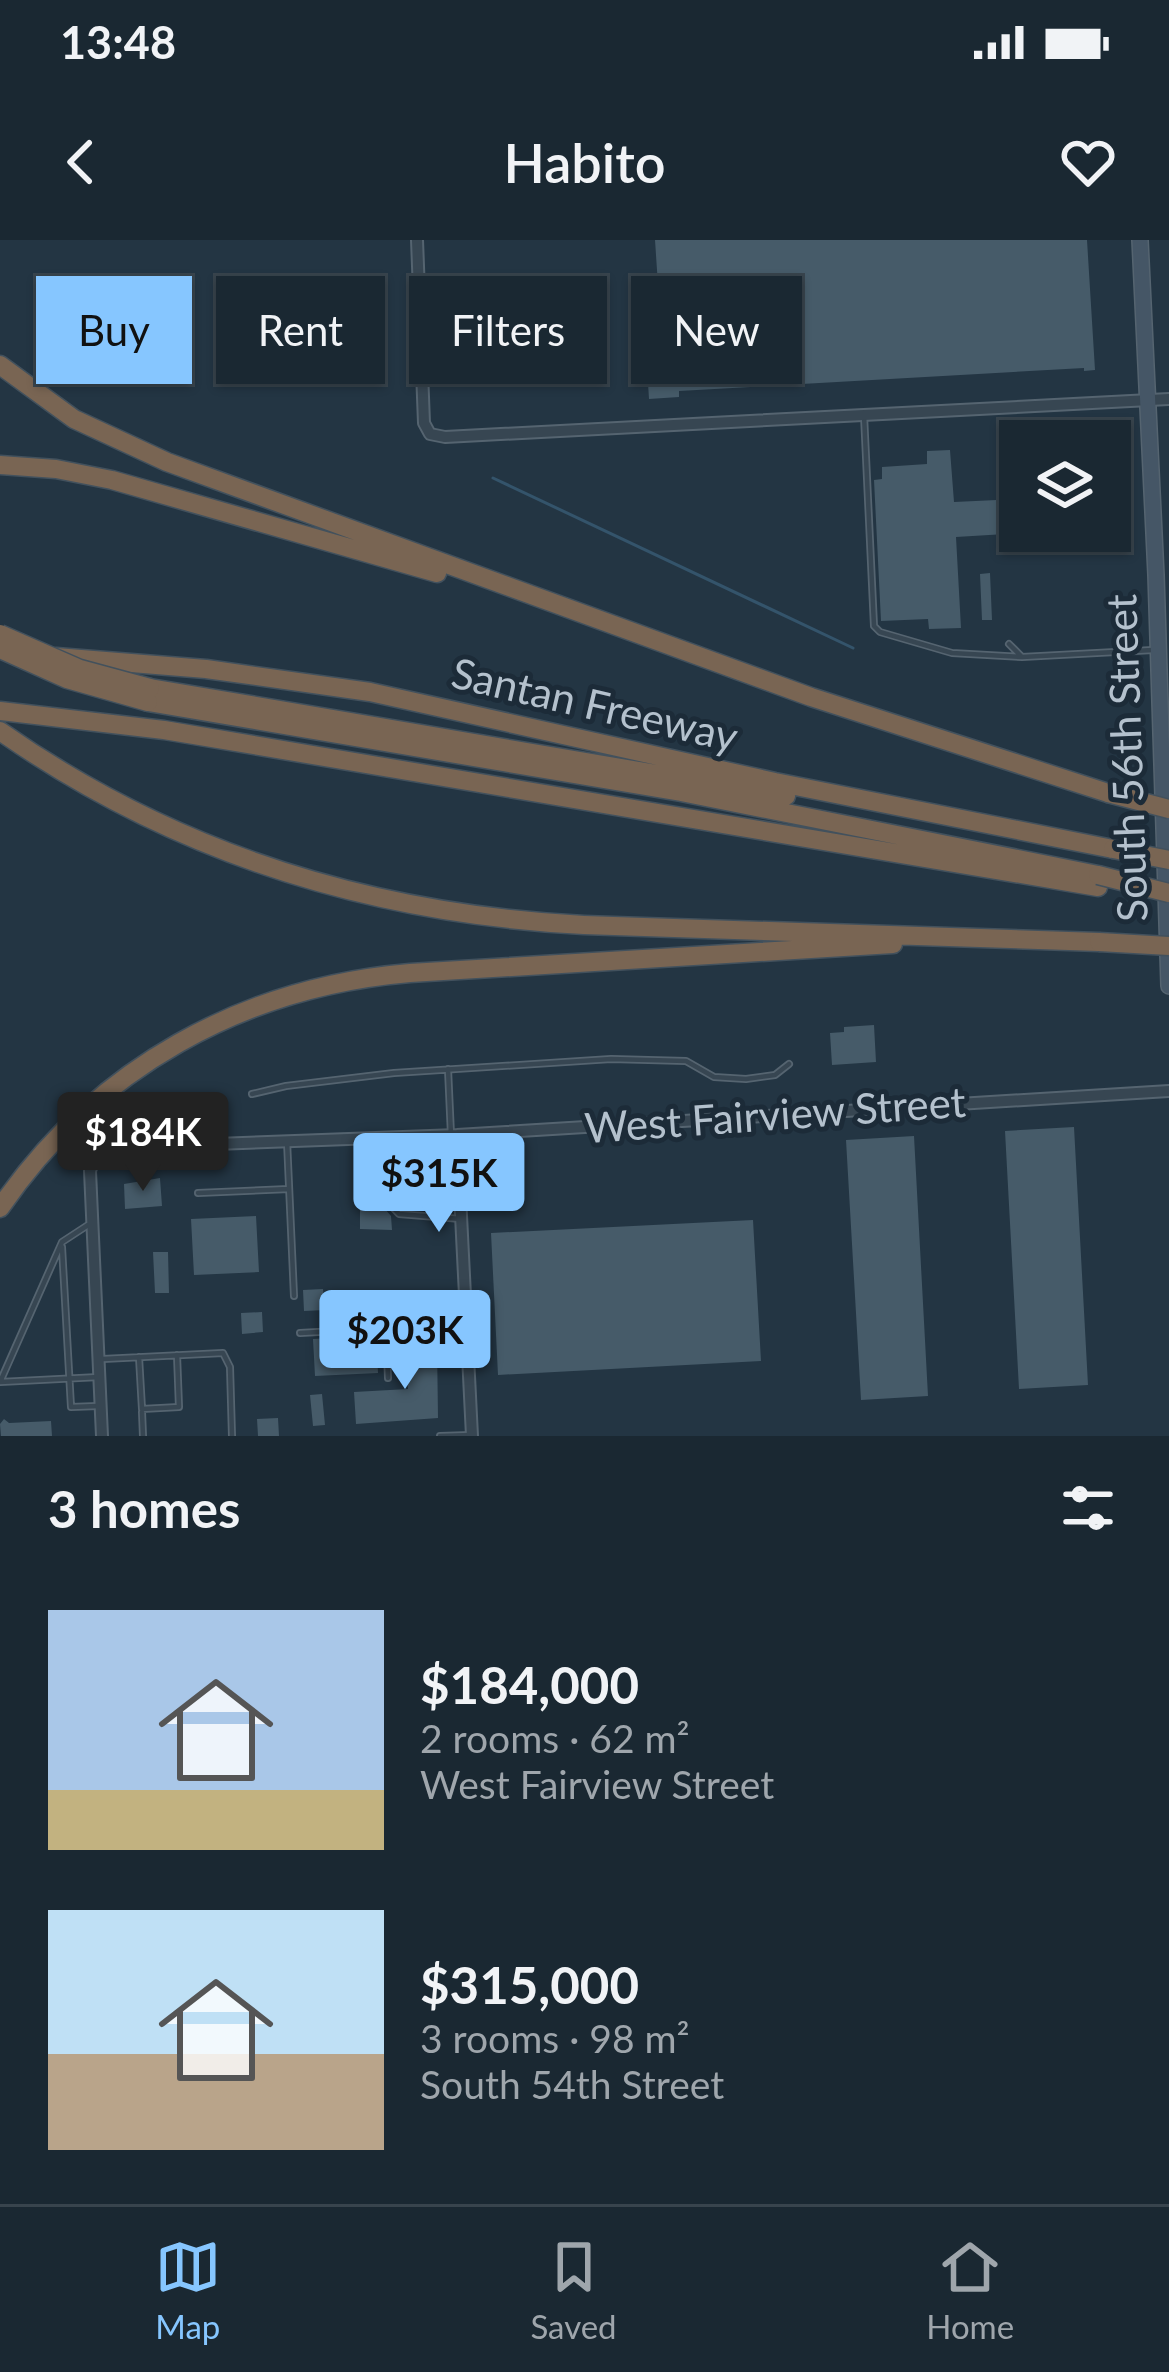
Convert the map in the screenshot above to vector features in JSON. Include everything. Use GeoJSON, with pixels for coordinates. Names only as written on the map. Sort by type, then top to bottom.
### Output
{"type":"FeatureCollection","features":[{"type":"Feature","properties":{"kind":"highway"},"geometry":{"type":"LineString","coordinates":[[0,365],[56,408],[129,447],[871,718],[1169,809]]}},
{"type":"Feature","properties":{"kind":"highway"},"geometry":{"type":"LineString","coordinates":[[0,465],[74,471],[112,480],[535,597]]}},
{"type":"Feature","properties":{"kind":"highway"},"geometry":{"type":"LineString","coordinates":[[0,634],[149,695],[957,820]]}},
{"type":"Feature","properties":{"kind":"highway"},"geometry":{"type":"LineString","coordinates":[[0,652],[68,679],[702,795],[1098,881]]}},
{"type":"Feature","properties":{"kind":"highway","name":"Santan Freeway"},"geometry":{"type":"LineString","coordinates":[[0,652],[165,664],[370,692],[957,820],[1169,860]]}},
{"type":"Feature","properties":{"kind":"highway","name":"Santan Freeway"},"geometry":{"type":"LineString","coordinates":[[0,711],[164,730],[1169,896]]}},
{"type":"Feature","properties":{"kind":"highway"},"geometry":{"type":"LineString","coordinates":[[0,731],[141,816],[257,865],[437,911],[564,924],[1169,946]]}},
{"type":"Feature","properties":{"kind":"highway"},"geometry":{"type":"LineString","coordinates":[[0,1208],[61,1132],[129,1073],[201,1029],[291,993],[410,973],[988,937]]}},
{"type":"Feature","properties":{"kind":"main road","name":"South 56th Street"},"geometry":{"type":"LineString","coordinates":[[1140,240],[1169,986]]}},
{"type":"Feature","properties":{"kind":"street"},"geometry":{"type":"LineString","coordinates":[[417,240],[424,423],[430,434],[445,437],[1169,398]]}},
{"type":"Feature","properties":{"kind":"street","name":"West Fairview Street"},"geometry":{"type":"LineString","coordinates":[[93,1222],[91,1171],[95,1156],[109,1148],[454,1135],[1169,1091]]}},
{"type":"Feature","properties":{"kind":"street"},"geometry":{"type":"LineString","coordinates":[[454,1135],[472,1436]]}},
{"type":"Feature","properties":{"kind":"street"},"geometry":{"type":"LineString","coordinates":[[93,1222],[102,1436]]}},
{"type":"Feature","properties":{"kind":"lane"},"geometry":{"type":"LineString","coordinates":[[864,415],[874,626],[880,632],[952,653],[1022,657],[1159,650]]}},
{"type":"Feature","properties":{"kind":"lane"},"geometry":{"type":"LineString","coordinates":[[1009,644],[1022,657]]}},
{"type":"Feature","properties":{"kind":"lane"},"geometry":{"type":"LineString","coordinates":[[252,1094],[286,1086],[448,1069],[611,1058],[686,1061],[714,1077],[746,1079],[775,1076],[789,1064]]}},
{"type":"Feature","properties":{"kind":"lane"},"geometry":{"type":"LineString","coordinates":[[448,1069],[454,1135]]}},
{"type":"Feature","properties":{"kind":"lane"},"geometry":{"type":"LineString","coordinates":[[367,1138],[371,1185],[399,1214],[461,1219]]}},
{"type":"Feature","properties":{"kind":"lane"},"geometry":{"type":"LineString","coordinates":[[287,1142],[294,1296]]}},
{"type":"Feature","properties":{"kind":"lane"},"geometry":{"type":"LineString","coordinates":[[198,1193],[289,1189]]}},
{"type":"Feature","properties":{"kind":"lane"},"geometry":{"type":"LineString","coordinates":[[93,1222],[62,1242],[0,1382],[99,1377]]}},
{"type":"Feature","properties":{"kind":"lane"},"geometry":{"type":"LineString","coordinates":[[62,1242],[71,1407],[100,1406]]}},
{"type":"Feature","properties":{"kind":"lane"},"geometry":{"type":"LineString","coordinates":[[300,1333],[466,1328]]}},
{"type":"Feature","properties":{"kind":"lane"},"geometry":{"type":"LineString","coordinates":[[388,1378],[387,1351],[396,1340],[466,1328]]}},
{"type":"Feature","properties":{"kind":"lane"},"geometry":{"type":"LineString","coordinates":[[97,1359],[223,1353],[230,1366],[232,1436]]}},
{"type":"Feature","properties":{"kind":"lane"},"geometry":{"type":"LineString","coordinates":[[142,1409],[179,1407],[177,1355]]}},
{"type":"Feature","properties":{"kind":"lane"},"geometry":{"type":"LineString","coordinates":[[139,1357],[142,1436]]}},
{"type":"Feature","properties":{"kind":"lane"},"geometry":{"type":"LineString","coordinates":[[440,1436],[472,1436]]}},
{"type":"Feature","properties":{"kind":"building"},"geometry":{"type":"Polygon","coordinates":[[[655,240],[1087,240],[1095,370],[679,391],[679,397],[649,399],[648,384],[802,384],[802,276],[657,276],[655,240]]]}},
{"type":"Feature","properties":{"kind":"building"},"geometry":{"type":"Polygon","coordinates":[[[950,450],[954,502],[999,500],[999,534],[956,537],[961,628],[929,629],[928,619],[881,621],[874,480],[882,479],[882,467],[927,464],[927,451],[950,450]]]}},
{"type":"Feature","properties":{"kind":"building"},"geometry":{"type":"Polygon","coordinates":[[[990,573],[992,620],[982,620],[980,574],[990,573]]]}},
{"type":"Feature","properties":{"kind":"building"},"geometry":{"type":"Polygon","coordinates":[[[874,1025],[876,1062],[832,1065],[830,1033],[874,1025]]]}},
{"type":"Feature","properties":{"kind":"building"},"geometry":{"type":"Polygon","coordinates":[[[1074,1127],[1088,1385],[1019,1389],[1005,1131],[1074,1127]]]}},
{"type":"Feature","properties":{"kind":"building"},"geometry":{"type":"Polygon","coordinates":[[[914,1136],[928,1396],[861,1400],[846,1140],[914,1136]]]}},
{"type":"Feature","properties":{"kind":"building"},"geometry":{"type":"Polygon","coordinates":[[[426,1167],[429,1203],[405,1205],[403,1169],[426,1167]]]}},
{"type":"Feature","properties":{"kind":"building"},"geometry":{"type":"Polygon","coordinates":[[[160,1178],[162,1206],[125,1209],[124,1184],[160,1178]]]}},
{"type":"Feature","properties":{"kind":"building"},"geometry":{"type":"Polygon","coordinates":[[[360,1209],[385,1209],[392,1230],[360,1229],[360,1209]]]}},
{"type":"Feature","properties":{"kind":"building"},"geometry":{"type":"Polygon","coordinates":[[[256,1216],[259,1272],[194,1275],[191,1219],[256,1216]]]}},
{"type":"Feature","properties":{"kind":"building"},"geometry":{"type":"Polygon","coordinates":[[[753,1220],[761,1361],[498,1375],[491,1233],[753,1220]]]}},
{"type":"Feature","properties":{"kind":"building"},"geometry":{"type":"Polygon","coordinates":[[[153,1252],[168,1252],[169,1293],[155,1293],[153,1252]]]}},
{"type":"Feature","properties":{"kind":"building"},"geometry":{"type":"Polygon","coordinates":[[[323,1289],[325,1310],[304,1311],[303,1290],[323,1289]]]}},
{"type":"Feature","properties":{"kind":"building"},"geometry":{"type":"Polygon","coordinates":[[[262,1312],[263,1332],[242,1334],[241,1313],[262,1312]]]}},
{"type":"Feature","properties":{"kind":"building"},"geometry":{"type":"Polygon","coordinates":[[[361,1336],[362,1353],[377,1352],[378,1373],[315,1376],[313,1339],[361,1336]]]}},
{"type":"Feature","properties":{"kind":"building"},"geometry":{"type":"Polygon","coordinates":[[[437,1343],[438,1418],[356,1424],[354,1392],[408,1389],[406,1346],[437,1343]]]}},
{"type":"Feature","properties":{"kind":"building"},"geometry":{"type":"Polygon","coordinates":[[[322,1394],[325,1425],[313,1426],[310,1395],[322,1394]]]}},
{"type":"Feature","properties":{"kind":"building"},"geometry":{"type":"Polygon","coordinates":[[[278,1418],[279,1436],[258,1436],[257,1419],[278,1418]]]}},
{"type":"Feature","properties":{"kind":"building"},"geometry":{"type":"Polygon","coordinates":[[[4,1419],[9,1423],[51,1421],[52,1436],[1,1436],[4,1419]]]}},
{"type":"Feature","properties":{"kind":"waterway"},"geometry":{"type":"LineString","coordinates":[[493,478],[853,648]]}}]}
